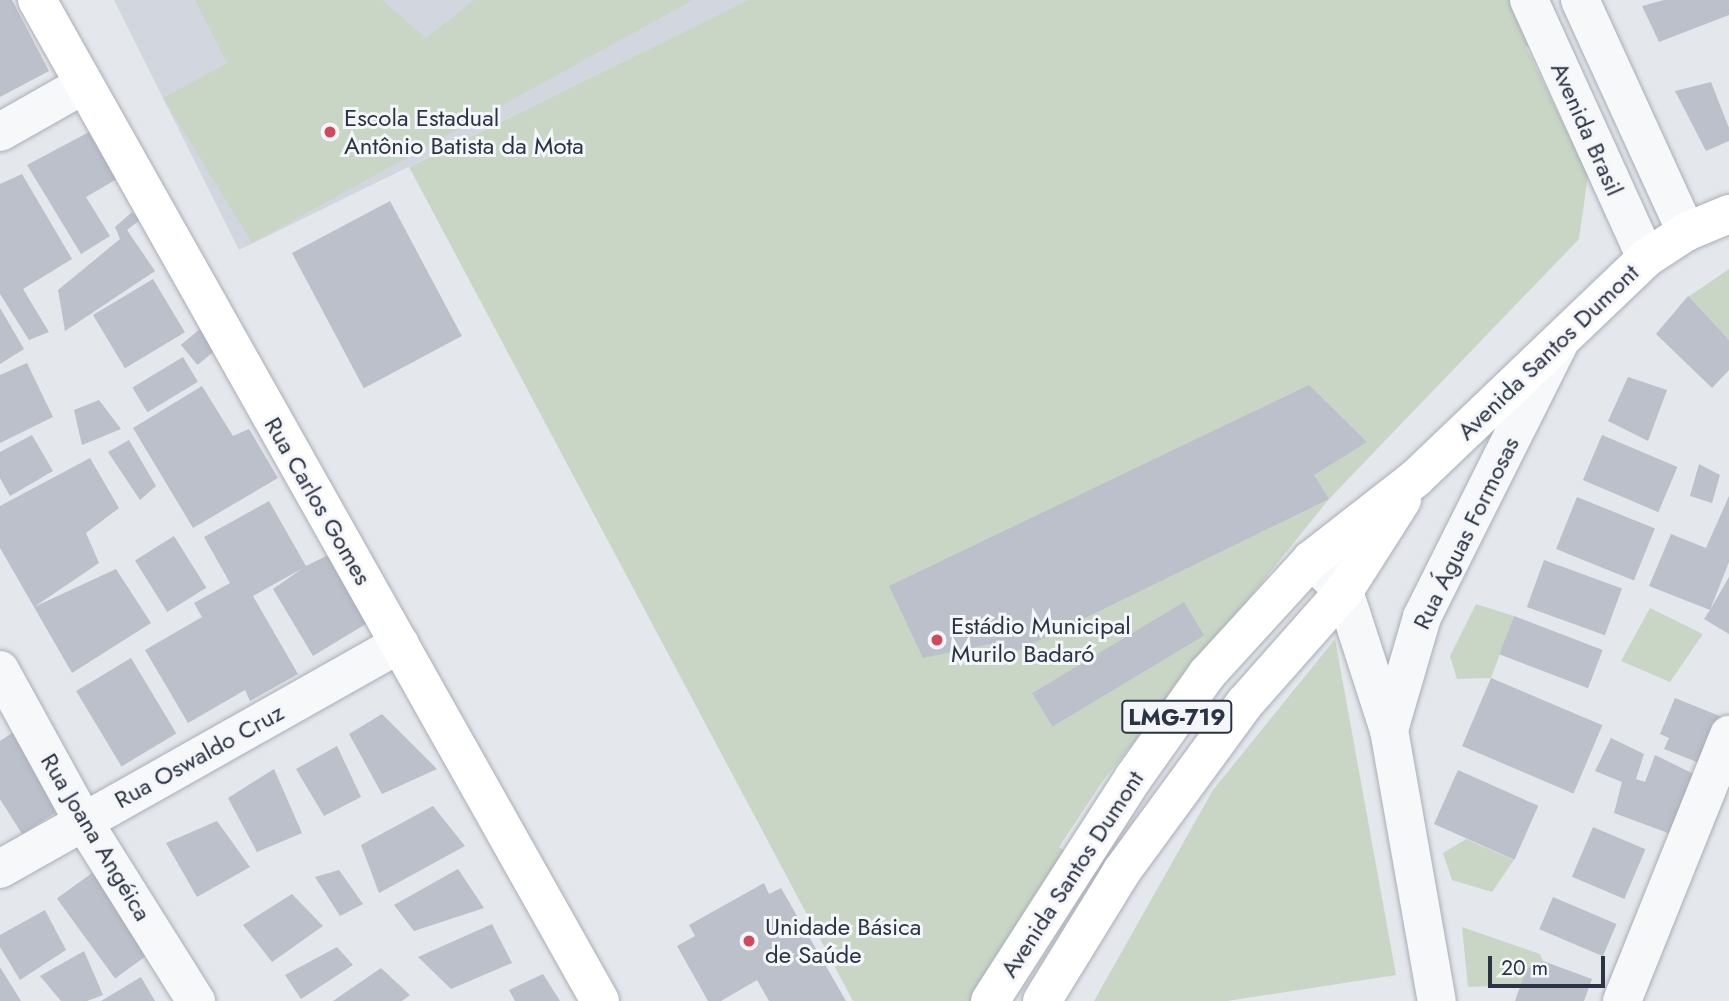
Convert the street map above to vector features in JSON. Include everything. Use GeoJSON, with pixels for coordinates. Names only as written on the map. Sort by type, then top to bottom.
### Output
{"type":"FeatureCollection","features":[{"type":"Feature","properties":{"kind":"main road","name":"Rua Carlos Gomes"},"geometry":{"type":"LineString","coordinates":[[37,0],[600,1001]]}},
{"type":"Feature","properties":{"kind":"main road","name":"LMG-719"},"geometry":{"type":"LineString","coordinates":[[1686,232],[1729,215]]}},
{"type":"Feature","properties":{"kind":"main road","name":"Avenida Santos Dumont"},"geometry":{"type":"LineString","coordinates":[[990,1001],[1089,848],[1207,674],[1311,560],[1416,478],[1646,258],[1686,232]]}},
{"type":"Feature","properties":{"kind":"main road","name":"Avenida Santos Dumont"},"geometry":{"type":"LineString","coordinates":[[1042,1001],[1122,871],[1245,703],[1344,591],[1416,478]]}},
{"type":"Feature","properties":{"kind":"main road"},"geometry":{"type":"LineString","coordinates":[[1089,848],[1122,871]]}},
{"type":"Feature","properties":{"kind":"street","name":"Avenida Brasil"},"geometry":{"type":"LineString","coordinates":[[1529,0],[1646,258]]}},
{"type":"Feature","properties":{"kind":"street","name":"Avenida Brasil"},"geometry":{"type":"LineString","coordinates":[[1580,0],[1686,232]]}},
{"type":"Feature","properties":{"kind":"street"},"geometry":{"type":"LineString","coordinates":[[0,132],[83,85]]}},
{"type":"Feature","properties":{"kind":"street","name":"Rua Águas Formosas"},"geometry":{"type":"LineString","coordinates":[[1389,730],[1422,617],[1559,343]]}},
{"type":"Feature","properties":{"kind":"street","name":"Rua Águas Formosas"},"geometry":{"type":"LineString","coordinates":[[1311,560],[1344,591],[1389,730],[1437,1001]]}},
{"type":"Feature","properties":{"kind":"street","name":"Rua Oswaldo Cruz"},"geometry":{"type":"LineString","coordinates":[[0,869],[400,644]]}},
{"type":"Feature","properties":{"kind":"street","name":"Rua Joana Angéica"},"geometry":{"type":"LineString","coordinates":[[0,670],[83,821],[196,1001]]}},
{"type":"Feature","properties":{"kind":"street"},"geometry":{"type":"LineString","coordinates":[[1622,1001],[1729,735]]}},
{"type":"Feature","properties":{"kind":"shaded area","name":"Escola Estadual Antônio Batista da Mota"},"geometry":{"type":"Polygon","coordinates":[[[114,0],[748,0],[239,250],[114,0]]]}},
{"type":"Feature","properties":{"kind":"green space","name":"Escola Estadual Antônio Batista da Mota"},"geometry":{"type":"Polygon","coordinates":[[[195,0],[382,0],[426,38],[474,0],[693,0],[252,243],[163,98],[227,63],[195,0]]]}},
{"type":"Feature","properties":{"kind":"green space","name":"Estádio Municipal Murilo Badaró"},"geometry":{"type":"Polygon","coordinates":[[[748,0],[1515,0],[1536,44],[1526,47],[1588,175],[1579,239],[1329,499],[1102,782],[1059,847],[1080,862],[990,1001],[853,1001],[409,167],[748,0]]]}},
{"type":"Feature","properties":{"kind":"green space"},"geometry":{"type":"Polygon","coordinates":[[[1729,269],[1729,340],[1688,297],[1729,269]]]}},
{"type":"Feature","properties":{"kind":"green space"},"geometry":{"type":"Polygon","coordinates":[[[1476,604],[1514,616],[1491,678],[1457,679],[1450,656],[1476,604]]]}},
{"type":"Feature","properties":{"kind":"green space"},"geometry":{"type":"Polygon","coordinates":[[[1650,608],[1703,634],[1670,682],[1621,661],[1650,608]]]}},
{"type":"Feature","properties":{"kind":"green space"},"geometry":{"type":"Polygon","coordinates":[[[1335,639],[1396,975],[1227,1001],[1094,1001],[1213,790],[1335,639]]]}},
{"type":"Feature","properties":{"kind":"green space"},"geometry":{"type":"Polygon","coordinates":[[[1466,839],[1514,860],[1492,892],[1452,880],[1443,853],[1466,839]]]}},
{"type":"Feature","properties":{"kind":"green space"},"geometry":{"type":"Polygon","coordinates":[[[1462,927],[1540,954],[1543,961],[1526,969],[1521,985],[1468,987],[1462,927]]]}},
{"type":"Feature","properties":{"kind":"building"},"geometry":{"type":"Polygon","coordinates":[[[0,0],[12,0],[49,71],[0,97],[0,0]]]}},
{"type":"Feature","properties":{"kind":"building"},"geometry":{"type":"Polygon","coordinates":[[[1664,0],[1729,0],[1729,15],[1659,42],[1642,6],[1664,0]]]}},
{"type":"Feature","properties":{"kind":"building"},"geometry":{"type":"Polygon","coordinates":[[[1711,82],[1729,128],[1729,141],[1706,151],[1675,91],[1711,82]]]}},
{"type":"Feature","properties":{"kind":"building"},"geometry":{"type":"Polygon","coordinates":[[[89,132],[117,179],[86,197],[110,236],[81,254],[27,165],[89,132]]]}},
{"type":"Feature","properties":{"kind":"building"},"geometry":{"type":"Polygon","coordinates":[[[22,174],[72,259],[23,289],[49,332],[29,340],[0,294],[0,184],[22,174]]]}},
{"type":"Feature","properties":{"kind":"building"},"geometry":{"type":"Polygon","coordinates":[[[390,201],[462,336],[364,388],[292,253],[390,201]]]}},
{"type":"Feature","properties":{"kind":"building"},"geometry":{"type":"Polygon","coordinates":[[[132,212],[140,220],[127,230],[155,271],[65,331],[58,290],[120,239],[115,227],[132,212]]]}},
{"type":"Feature","properties":{"kind":"building"},"geometry":{"type":"Polygon","coordinates":[[[153,279],[185,332],[125,368],[93,315],[153,279]]]}},
{"type":"Feature","properties":{"kind":"building"},"geometry":{"type":"Polygon","coordinates":[[[1688,296],[1729,340],[1729,370],[1712,388],[1656,334],[1688,296]]]}},
{"type":"Feature","properties":{"kind":"building"},"geometry":{"type":"Polygon","coordinates":[[[0,308],[24,349],[0,364],[0,308]]]}},
{"type":"Feature","properties":{"kind":"building"},"geometry":{"type":"Polygon","coordinates":[[[200,329],[217,349],[198,365],[181,345],[200,329]]]}},
{"type":"Feature","properties":{"kind":"building"},"geometry":{"type":"Polygon","coordinates":[[[183,357],[198,382],[147,412],[132,387],[183,357]]]}},
{"type":"Feature","properties":{"kind":"building"},"geometry":{"type":"Polygon","coordinates":[[[27,363],[53,417],[0,443],[0,375],[27,363]]]}},
{"type":"Feature","properties":{"kind":"building"},"geometry":{"type":"Polygon","coordinates":[[[1628,377],[1667,390],[1648,441],[1608,421],[1628,377]]]}},
{"type":"Feature","properties":{"kind":"building"},"geometry":{"type":"Polygon","coordinates":[[[1309,385],[1367,442],[1314,475],[1329,499],[1001,659],[990,644],[923,658],[889,586],[1309,385]]]}},
{"type":"Feature","properties":{"kind":"building"},"geometry":{"type":"Polygon","coordinates":[[[202,386],[233,436],[249,429],[278,478],[193,528],[133,428],[202,386]]]}},
{"type":"Feature","properties":{"kind":"building"},"geometry":{"type":"Polygon","coordinates":[[[99,400],[121,429],[82,445],[74,410],[99,400]]]}},
{"type":"Feature","properties":{"kind":"building"},"geometry":{"type":"Polygon","coordinates":[[[32,435],[53,471],[10,496],[0,478],[0,452],[32,435]]]}},
{"type":"Feature","properties":{"kind":"building"},"geometry":{"type":"Polygon","coordinates":[[[1602,435],[1677,467],[1658,512],[1583,480],[1602,435]]]}},
{"type":"Feature","properties":{"kind":"building"},"geometry":{"type":"Polygon","coordinates":[[[129,440],[156,486],[140,500],[108,452],[129,440]]]}},
{"type":"Feature","properties":{"kind":"building"},"geometry":{"type":"Polygon","coordinates":[[[90,458],[119,508],[86,533],[99,563],[34,607],[116,569],[151,623],[72,673],[0,548],[0,506],[90,458]]]}},
{"type":"Feature","properties":{"kind":"building"},"geometry":{"type":"Polygon","coordinates":[[[1699,464],[1720,475],[1712,503],[1690,496],[1699,464]]]}},
{"type":"Feature","properties":{"kind":"building"},"geometry":{"type":"Polygon","coordinates":[[[1729,496],[1729,562],[1710,610],[1649,586],[1671,534],[1706,548],[1729,496]]]}},
{"type":"Feature","properties":{"kind":"building"},"geometry":{"type":"Polygon","coordinates":[[[1577,497],[1655,528],[1634,580],[1556,549],[1577,497]]]}},
{"type":"Feature","properties":{"kind":"building"},"geometry":{"type":"Polygon","coordinates":[[[269,501],[306,566],[334,552],[374,619],[313,656],[273,589],[303,568],[253,596],[298,674],[250,701],[245,690],[188,723],[145,650],[202,617],[194,603],[230,583],[204,537],[269,501]]]}},
{"type":"Feature","properties":{"kind":"building"},"geometry":{"type":"Polygon","coordinates":[[[174,536],[206,588],[167,612],[135,560],[174,536]]]}},
{"type":"Feature","properties":{"kind":"building"},"geometry":{"type":"Polygon","coordinates":[[[1544,560],[1622,588],[1605,635],[1527,607],[1544,560]]]}},
{"type":"Feature","properties":{"kind":"building"},"geometry":{"type":"Polygon","coordinates":[[[1729,577],[1729,634],[1704,619],[1729,577]]]}},
{"type":"Feature","properties":{"kind":"building"},"geometry":{"type":"Polygon","coordinates":[[[1184,602],[1204,635],[1052,727],[1032,693],[1184,602]]]}},
{"type":"Feature","properties":{"kind":"building"},"geometry":{"type":"Polygon","coordinates":[[[1514,616],[1603,650],[1588,688],[1499,654],[1514,616]]]}},
{"type":"Feature","properties":{"kind":"building"},"geometry":{"type":"Polygon","coordinates":[[[131,658],[176,733],[121,766],[76,691],[131,658]]]}},
{"type":"Feature","properties":{"kind":"building"},"geometry":{"type":"Polygon","coordinates":[[[1491,678],[1602,725],[1573,793],[1462,746],[1491,678]]]}},
{"type":"Feature","properties":{"kind":"building"},"geometry":{"type":"Polygon","coordinates":[[[1675,698],[1722,717],[1702,764],[1664,749],[1669,738],[1660,734],[1675,698]]]}},
{"type":"Feature","properties":{"kind":"building"},"geometry":{"type":"Polygon","coordinates":[[[382,714],[437,769],[382,794],[349,734],[382,714]]]}},
{"type":"Feature","properties":{"kind":"building"},"geometry":{"type":"Polygon","coordinates":[[[15,731],[63,808],[22,834],[0,799],[0,741],[15,731]]]}},
{"type":"Feature","properties":{"kind":"building"},"geometry":{"type":"Polygon","coordinates":[[[1611,738],[1644,754],[1636,779],[1645,782],[1655,755],[1700,777],[1676,836],[1614,813],[1622,782],[1595,771],[1611,738]]]}},
{"type":"Feature","properties":{"kind":"building"},"geometry":{"type":"Polygon","coordinates":[[[337,746],[361,797],[324,816],[296,769],[337,746]]]}},
{"type":"Feature","properties":{"kind":"building"},"geometry":{"type":"Polygon","coordinates":[[[274,769],[302,833],[257,852],[228,798],[274,769]]]}},
{"type":"Feature","properties":{"kind":"building"},"geometry":{"type":"Polygon","coordinates":[[[1458,770],[1538,806],[1514,860],[1434,824],[1458,770]]]}},
{"type":"Feature","properties":{"kind":"building"},"geometry":{"type":"Polygon","coordinates":[[[433,806],[465,846],[379,893],[361,845],[433,806]]]}},
{"type":"Feature","properties":{"kind":"building"},"geometry":{"type":"Polygon","coordinates":[[[217,821],[250,867],[197,897],[166,843],[217,821]]]}},
{"type":"Feature","properties":{"kind":"building"},"geometry":{"type":"Polygon","coordinates":[[[1593,827],[1645,849],[1624,899],[1572,877],[1593,827]]]}},
{"type":"Feature","properties":{"kind":"building"},"geometry":{"type":"Polygon","coordinates":[[[103,865],[161,945],[115,979],[57,899],[103,865]]]}},
{"type":"Feature","properties":{"kind":"building"},"geometry":{"type":"Polygon","coordinates":[[[458,869],[484,908],[414,931],[394,905],[458,869]]]}},
{"type":"Feature","properties":{"kind":"building"},"geometry":{"type":"Polygon","coordinates":[[[339,870],[363,904],[340,916],[315,877],[339,870]]]}},
{"type":"Feature","properties":{"kind":"building","name":"Unidade Básica de Saúde"},"geometry":{"type":"Polygon","coordinates":[[[764,883],[769,894],[781,888],[846,1001],[769,1001],[757,980],[721,1001],[708,1001],[677,946],[695,936],[689,925],[764,883]]]}},
{"type":"Feature","properties":{"kind":"building"},"geometry":{"type":"Polygon","coordinates":[[[292,894],[323,926],[272,962],[243,925],[292,894]]]}},
{"type":"Feature","properties":{"kind":"building"},"geometry":{"type":"Polygon","coordinates":[[[1553,897],[1617,924],[1603,956],[1539,929],[1553,897]]]}},
{"type":"Feature","properties":{"kind":"building"},"geometry":{"type":"Polygon","coordinates":[[[45,910],[66,950],[20,980],[0,947],[0,935],[45,910]]]}},
{"type":"Feature","properties":{"kind":"building"},"geometry":{"type":"Polygon","coordinates":[[[492,924],[512,963],[451,989],[418,957],[492,924]]]}},
{"type":"Feature","properties":{"kind":"building"},"geometry":{"type":"Polygon","coordinates":[[[337,947],[353,965],[301,999],[285,975],[337,947]]]}},
{"type":"Feature","properties":{"kind":"building"},"geometry":{"type":"Polygon","coordinates":[[[84,951],[103,995],[87,1001],[61,1001],[40,976],[84,951]]]}},
{"type":"Feature","properties":{"kind":"building"},"geometry":{"type":"Polygon","coordinates":[[[1543,961],[1592,979],[1584,1001],[1515,1001],[1526,969],[1543,961]]]}},
{"type":"Feature","properties":{"kind":"building"},"geometry":{"type":"Polygon","coordinates":[[[0,967],[21,1001],[0,1001],[0,967]]]}},
{"type":"Feature","properties":{"kind":"building"},"geometry":{"type":"Polygon","coordinates":[[[381,968],[410,995],[402,1001],[333,1001],[381,968]]]}},
{"type":"Feature","properties":{"kind":"building"},"geometry":{"type":"Polygon","coordinates":[[[543,974],[560,1001],[515,1001],[509,990],[543,974]]]}},
{"type":"Feature","properties":{"kind":"building"},"geometry":{"type":"Polygon","coordinates":[[[141,977],[155,1001],[101,1001],[141,977]]]}},
{"type":"Feature","properties":{"kind":"place","name":"Escola Estadual Antônio Batista da Mota"},"geometry":{"type":"Point","coordinates":[330,132]}},
{"type":"Feature","properties":{"kind":"place","name":"Estádio Municipal Murilo Badaró"},"geometry":{"type":"Point","coordinates":[937,640]}},
{"type":"Feature","properties":{"kind":"place","name":"Unidade Básica de Saúde"},"geometry":{"type":"Point","coordinates":[749,941]}}]}
